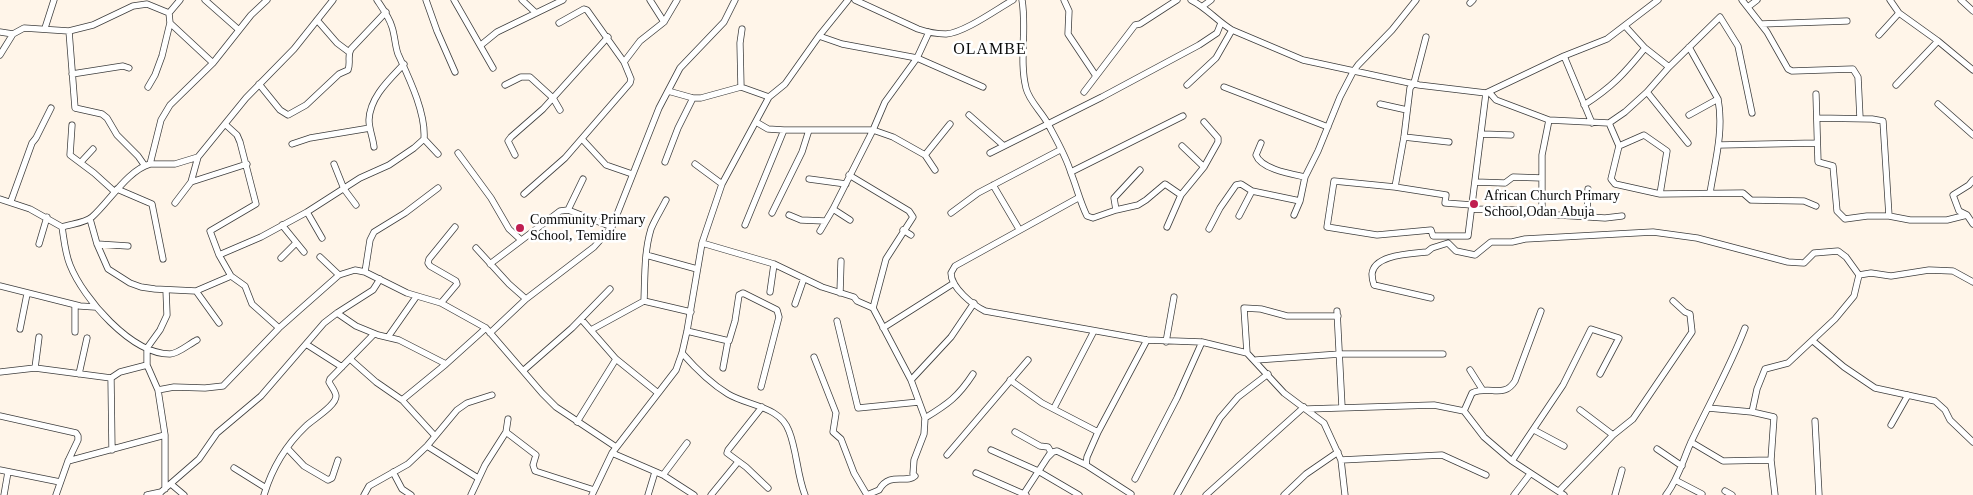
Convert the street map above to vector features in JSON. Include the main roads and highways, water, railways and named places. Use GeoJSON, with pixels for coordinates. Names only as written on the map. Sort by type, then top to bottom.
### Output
{"type":"FeatureCollection","features":[{"type":"Feature","properties":{"kind":"place","name":"African Church Primary School,Odan Abuja"},"geometry":{"type":"Point","coordinates":[1474,204]}},
{"type":"Feature","properties":{"kind":"place","name":"Community Primary School, Temidire"},"geometry":{"type":"Point","coordinates":[520,228]}},
{"type":"Feature","properties":{"kind":"district","name":"OLAMBE"},"geometry":{"type":"Point","coordinates":[990,50]}}]}
